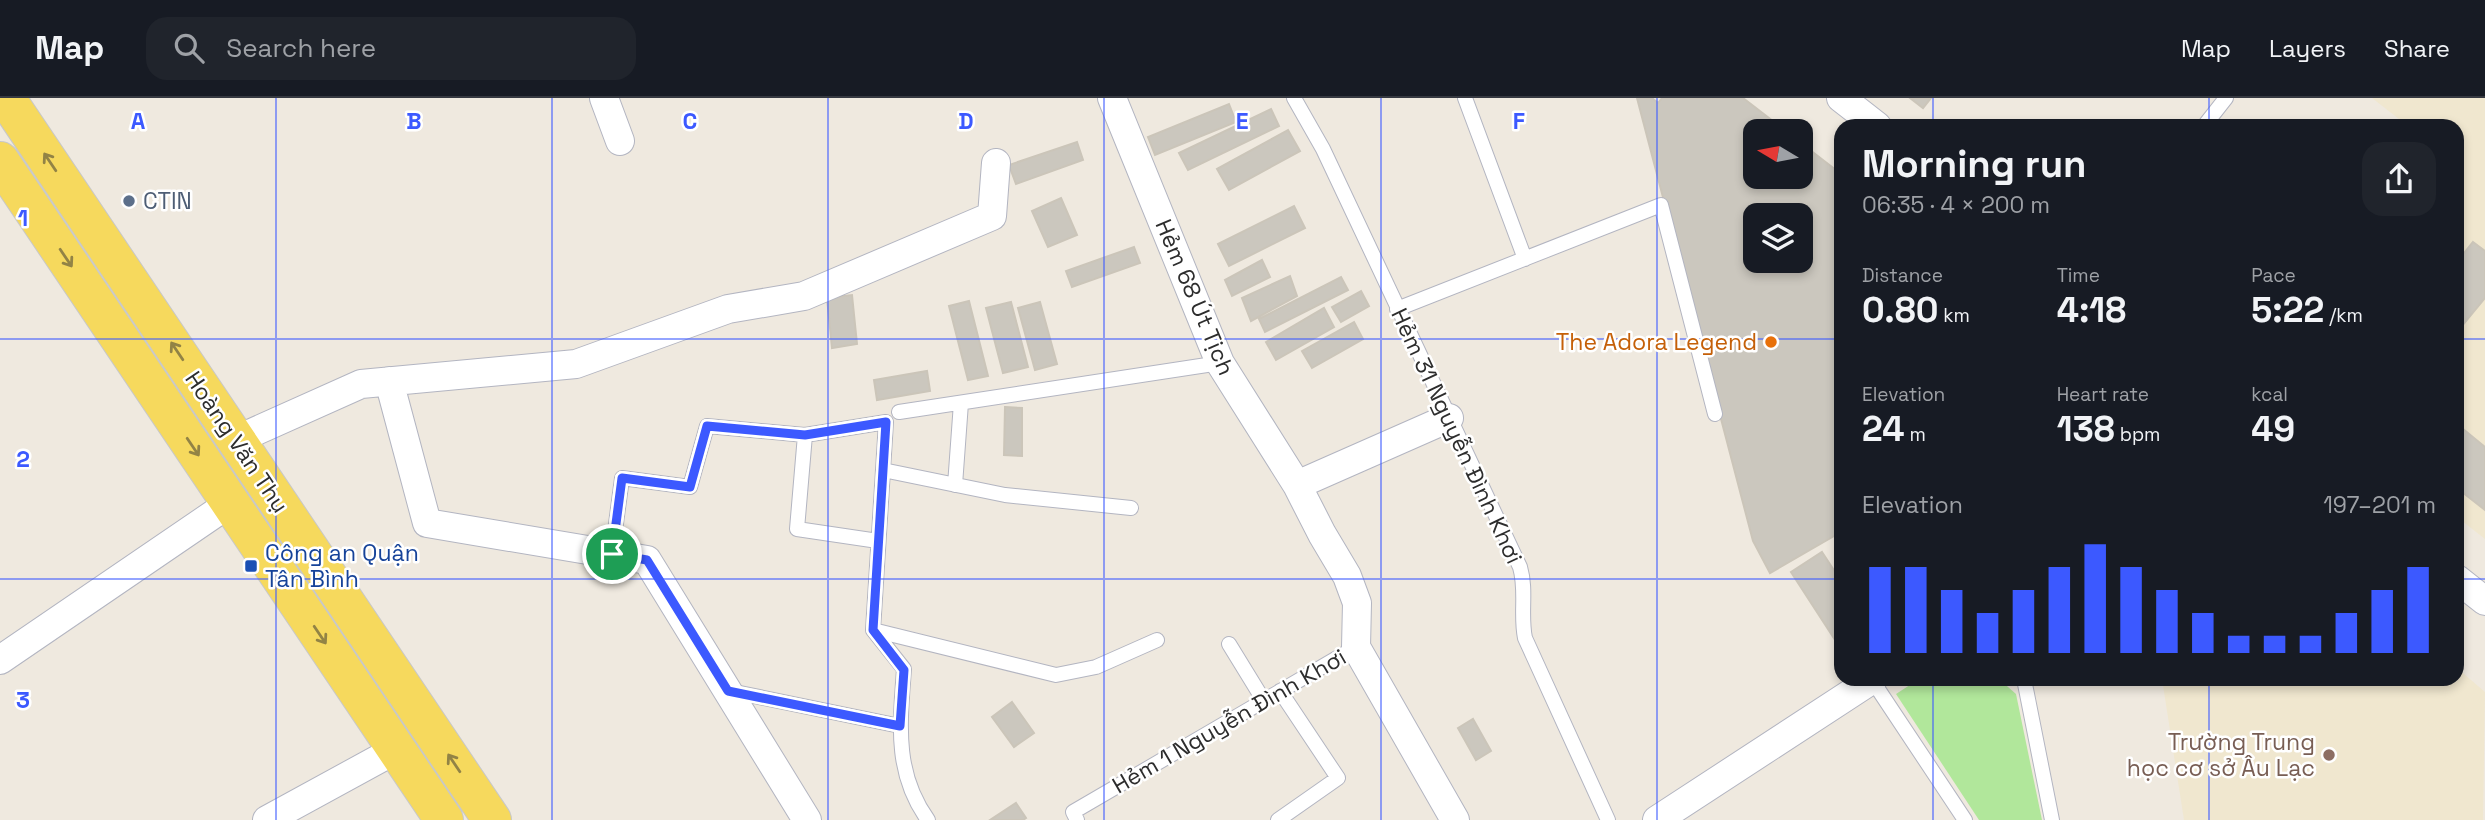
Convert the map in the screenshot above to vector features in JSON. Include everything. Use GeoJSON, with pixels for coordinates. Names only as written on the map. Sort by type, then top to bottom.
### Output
{"type":"FeatureCollection","features":[{"type":"Feature","properties":{"kind":"main road","name":"Hoàng Văn Thụ"},"geometry":{"type":"LineString","coordinates":[[6,98],[492,820]]}},
{"type":"Feature","properties":{"kind":"main road","name":"Hoàng Văn Thụ"},"geometry":{"type":"LineString","coordinates":[[0,161],[444,820]]}},
{"type":"Feature","properties":{"kind":"street"},"geometry":{"type":"LineString","coordinates":[[604,98],[620,141]]}},
{"type":"Feature","properties":{"kind":"street","name":"Hẻm 68 Út Tịch"},"geometry":{"type":"LineString","coordinates":[[1112,98],[1220,363],[1297,485],[1347,576],[1357,603],[1356,646]]}},
{"type":"Feature","properties":{"kind":"street"},"geometry":{"type":"LineString","coordinates":[[1841,98],[1868,119]]}},
{"type":"Feature","properties":{"kind":"street"},"geometry":{"type":"LineString","coordinates":[[236,440],[362,384],[576,364],[728,309],[804,296],[992,216],[996,163]]}},
{"type":"Feature","properties":{"kind":"street"},"geometry":{"type":"LineString","coordinates":[[389,381],[427,523],[647,560],[807,820]]}},
{"type":"Feature","properties":{"kind":"street"},"geometry":{"type":"LineString","coordinates":[[1297,485],[1449,418]]}},
{"type":"Feature","properties":{"kind":"street"},"geometry":{"type":"LineString","coordinates":[[0,660],[230,503]]}},
{"type":"Feature","properties":{"kind":"street"},"geometry":{"type":"LineString","coordinates":[[2464,584],[2485,601]]}},
{"type":"Feature","properties":{"kind":"street"},"geometry":{"type":"LineString","coordinates":[[1356,646],[1455,820]]}},
{"type":"Feature","properties":{"kind":"street"},"geometry":{"type":"LineString","coordinates":[[1657,820],[1861,686]]}},
{"type":"Feature","properties":{"kind":"street"},"geometry":{"type":"LineString","coordinates":[[267,820],[397,750]]}},
{"type":"Feature","properties":{"kind":"lane","name":"Hẻm 31 Nguyễn Đình Khơi"},"geometry":{"type":"LineString","coordinates":[[1294,98],[1323,149],[1520,567],[1524,589],[1521,618],[1525,638],[1608,820]]}},
{"type":"Feature","properties":{"kind":"lane"},"geometry":{"type":"LineString","coordinates":[[1465,98],[1525,259]]}},
{"type":"Feature","properties":{"kind":"lane"},"geometry":{"type":"LineString","coordinates":[[2210,119],[2226,98]]}},
{"type":"Feature","properties":{"kind":"lane"},"geometry":{"type":"LineString","coordinates":[[1397,309],[1661,205],[1715,414]]}},
{"type":"Feature","properties":{"kind":"lane"},"geometry":{"type":"LineString","coordinates":[[899,412],[1220,363]]}},
{"type":"Feature","properties":{"kind":"lane"},"geometry":{"type":"LineString","coordinates":[[955,485],[961,403]]}},
{"type":"Feature","properties":{"kind":"lane"},"geometry":{"type":"LineString","coordinates":[[612,554],[622,478],[690,487],[707,426],[805,435],[886,422],[873,630],[904,670],[900,726],[903,769],[918,807],[928,820]]}},
{"type":"Feature","properties":{"kind":"lane"},"geometry":{"type":"LineString","coordinates":[[805,435],[797,529],[878,541]]}},
{"type":"Feature","properties":{"kind":"lane"},"geometry":{"type":"LineString","coordinates":[[883,470],[1005,495],[1131,508]]}},
{"type":"Feature","properties":{"kind":"lane"},"geometry":{"type":"LineString","coordinates":[[873,630],[1056,675],[1096,667],[1157,640]]}},
{"type":"Feature","properties":{"kind":"lane"},"geometry":{"type":"LineString","coordinates":[[1229,644],[1264,701]]}},
{"type":"Feature","properties":{"kind":"lane","name":"Hẻm 1 Nguyễn Đình Khơi"},"geometry":{"type":"LineString","coordinates":[[1077,820],[1073,812],[1356,646]]}},
{"type":"Feature","properties":{"kind":"lane"},"geometry":{"type":"LineString","coordinates":[[1877,686],[1965,820]]}},
{"type":"Feature","properties":{"kind":"lane"},"geometry":{"type":"LineString","coordinates":[[2025,686],[2052,820]]}},
{"type":"Feature","properties":{"kind":"lane"},"geometry":{"type":"LineString","coordinates":[[728,691],[900,726]]}},
{"type":"Feature","properties":{"kind":"lane"},"geometry":{"type":"LineString","coordinates":[[1278,820],[1338,778],[1280,691]]}},
{"type":"Feature","properties":{"kind":"shaded area"},"geometry":{"type":"Polygon","coordinates":[[[2372,98],[2485,98],[2485,539],[2464,522],[2464,119],[2399,119],[2372,98]]]}},
{"type":"Feature","properties":{"kind":"shaded area","name":"Trường Trung học cơ sở Âu Lạc"},"geometry":{"type":"Polygon","coordinates":[[[2464,674],[2485,692],[2483,820],[2184,820],[2163,686],[2464,686],[2464,674]]]}},
{"type":"Feature","properties":{"kind":"green space"},"geometry":{"type":"Polygon","coordinates":[[[1908,686],[2007,686],[2016,694],[2042,820],[1979,820],[1896,694],[1908,686]]]}},
{"type":"Feature","properties":{"kind":"building","name":"The Adora Legend"},"geometry":{"type":"Polygon","coordinates":[[[1637,98],[1652,98],[1658,103],[1662,98],[1743,98],[1770,119],[1743,119],[1743,189],[1813,189],[1813,152],[1834,169],[1834,536],[1770,573],[1753,541],[1637,98]]]}},
{"type":"Feature","properties":{"kind":"building"},"geometry":{"type":"Polygon","coordinates":[[[1910,98],[1931,98],[1923,108],[1910,98]]]}},
{"type":"Feature","properties":{"kind":"building"},"geometry":{"type":"Polygon","coordinates":[[[1229,104],[1236,122],[1155,155],[1148,137],[1229,104]]]}},
{"type":"Feature","properties":{"kind":"building"},"geometry":{"type":"Polygon","coordinates":[[[1271,109],[1279,126],[1188,170],[1179,153],[1271,109]]]}},
{"type":"Feature","properties":{"kind":"building"},"geometry":{"type":"Polygon","coordinates":[[[1288,130],[1300,151],[1229,190],[1217,169],[1288,130]]]}},
{"type":"Feature","properties":{"kind":"building"},"geometry":{"type":"Polygon","coordinates":[[[1077,142],[1083,160],[1016,184],[1009,165],[1077,142]]]}},
{"type":"Feature","properties":{"kind":"building"},"geometry":{"type":"Polygon","coordinates":[[[1061,198],[1077,235],[1048,247],[1032,211],[1061,198]]]}},
{"type":"Feature","properties":{"kind":"building"},"geometry":{"type":"Polygon","coordinates":[[[1294,206],[1305,228],[1229,266],[1218,244],[1294,206]]]}},
{"type":"Feature","properties":{"kind":"building"},"geometry":{"type":"Polygon","coordinates":[[[2473,242],[2485,251],[2485,298],[2464,324],[2464,253],[2473,242]]]}},
{"type":"Feature","properties":{"kind":"building"},"geometry":{"type":"Polygon","coordinates":[[[1134,247],[1140,263],[1072,287],[1066,271],[1134,247]]]}},
{"type":"Feature","properties":{"kind":"building"},"geometry":{"type":"Polygon","coordinates":[[[1262,260],[1270,277],[1232,296],[1225,280],[1262,260]]]}},
{"type":"Feature","properties":{"kind":"building"},"geometry":{"type":"Polygon","coordinates":[[[1290,276],[1297,296],[1251,321],[1242,298],[1290,276]]]}},
{"type":"Feature","properties":{"kind":"building"},"geometry":{"type":"Polygon","coordinates":[[[1341,277],[1348,290],[1265,332],[1259,319],[1341,277]]]}},
{"type":"Feature","properties":{"kind":"building"},"geometry":{"type":"Polygon","coordinates":[[[1361,291],[1369,306],[1341,322],[1332,307],[1361,291]]]}},
{"type":"Feature","properties":{"kind":"building"},"geometry":{"type":"Polygon","coordinates":[[[852,295],[857,344],[832,348],[827,298],[852,295]]]}},
{"type":"Feature","properties":{"kind":"building"},"geometry":{"type":"Polygon","coordinates":[[[969,301],[988,376],[968,380],[949,306],[969,301]]]}},
{"type":"Feature","properties":{"kind":"building"},"geometry":{"type":"Polygon","coordinates":[[[1011,302],[1028,367],[1003,373],[986,308],[1011,302]]]}},
{"type":"Feature","properties":{"kind":"building"},"geometry":{"type":"Polygon","coordinates":[[[1040,302],[1057,364],[1035,370],[1018,308],[1040,302]]]}},
{"type":"Feature","properties":{"kind":"building"},"geometry":{"type":"Polygon","coordinates":[[[1324,308],[1334,327],[1276,360],[1266,342],[1324,308]]]}},
{"type":"Feature","properties":{"kind":"building"},"geometry":{"type":"Polygon","coordinates":[[[1354,322],[1363,339],[1312,368],[1302,351],[1354,322]]]}},
{"type":"Feature","properties":{"kind":"building"},"geometry":{"type":"Polygon","coordinates":[[[927,371],[930,391],[877,400],[874,380],[927,371]]]}},
{"type":"Feature","properties":{"kind":"building"},"geometry":{"type":"Polygon","coordinates":[[[1005,407],[1022,408],[1022,456],[1004,455],[1005,407]]]}},
{"type":"Feature","properties":{"kind":"building"},"geometry":{"type":"Polygon","coordinates":[[[2464,430],[2485,447],[2485,510],[2464,494],[2464,430]]]}},
{"type":"Feature","properties":{"kind":"building"},"geometry":{"type":"Polygon","coordinates":[[[1822,552],[1834,570],[1834,638],[1791,572],[1822,552]]]}},
{"type":"Feature","properties":{"kind":"building"},"geometry":{"type":"Polygon","coordinates":[[[1012,702],[1034,733],[1014,747],[992,717],[1012,702]]]}},
{"type":"Feature","properties":{"kind":"building"},"geometry":{"type":"Polygon","coordinates":[[[1473,719],[1491,751],[1476,760],[1458,728],[1473,719]]]}},
{"type":"Feature","properties":{"kind":"building"},"geometry":{"type":"Polygon","coordinates":[[[1016,803],[1026,818],[1023,820],[990,820],[1016,803]]]}},
{"type":"Feature","properties":{"kind":"place","name":"CTIN"},"geometry":{"type":"Point","coordinates":[129,201]}},
{"type":"Feature","properties":{"kind":"place","name":"The Adora Legend"},"geometry":{"type":"Point","coordinates":[1771,342]}},
{"type":"Feature","properties":{"kind":"place","name":"Công an Quận Tân Bình"},"geometry":{"type":"Point","coordinates":[251,566]}},
{"type":"Feature","properties":{"kind":"place","name":"Trường Trung học cơ sở Âu Lạc"},"geometry":{"type":"Point","coordinates":[2329,755]}},
{"type":"Feature","properties":{"kind":"route"},"geometry":{"type":"LineString","coordinates":[[886,422],[873,630],[904,670],[900,726],[728,691],[647,560],[612,554],[622,478],[690,487],[707,426],[805,435],[886,422]]}}]}
